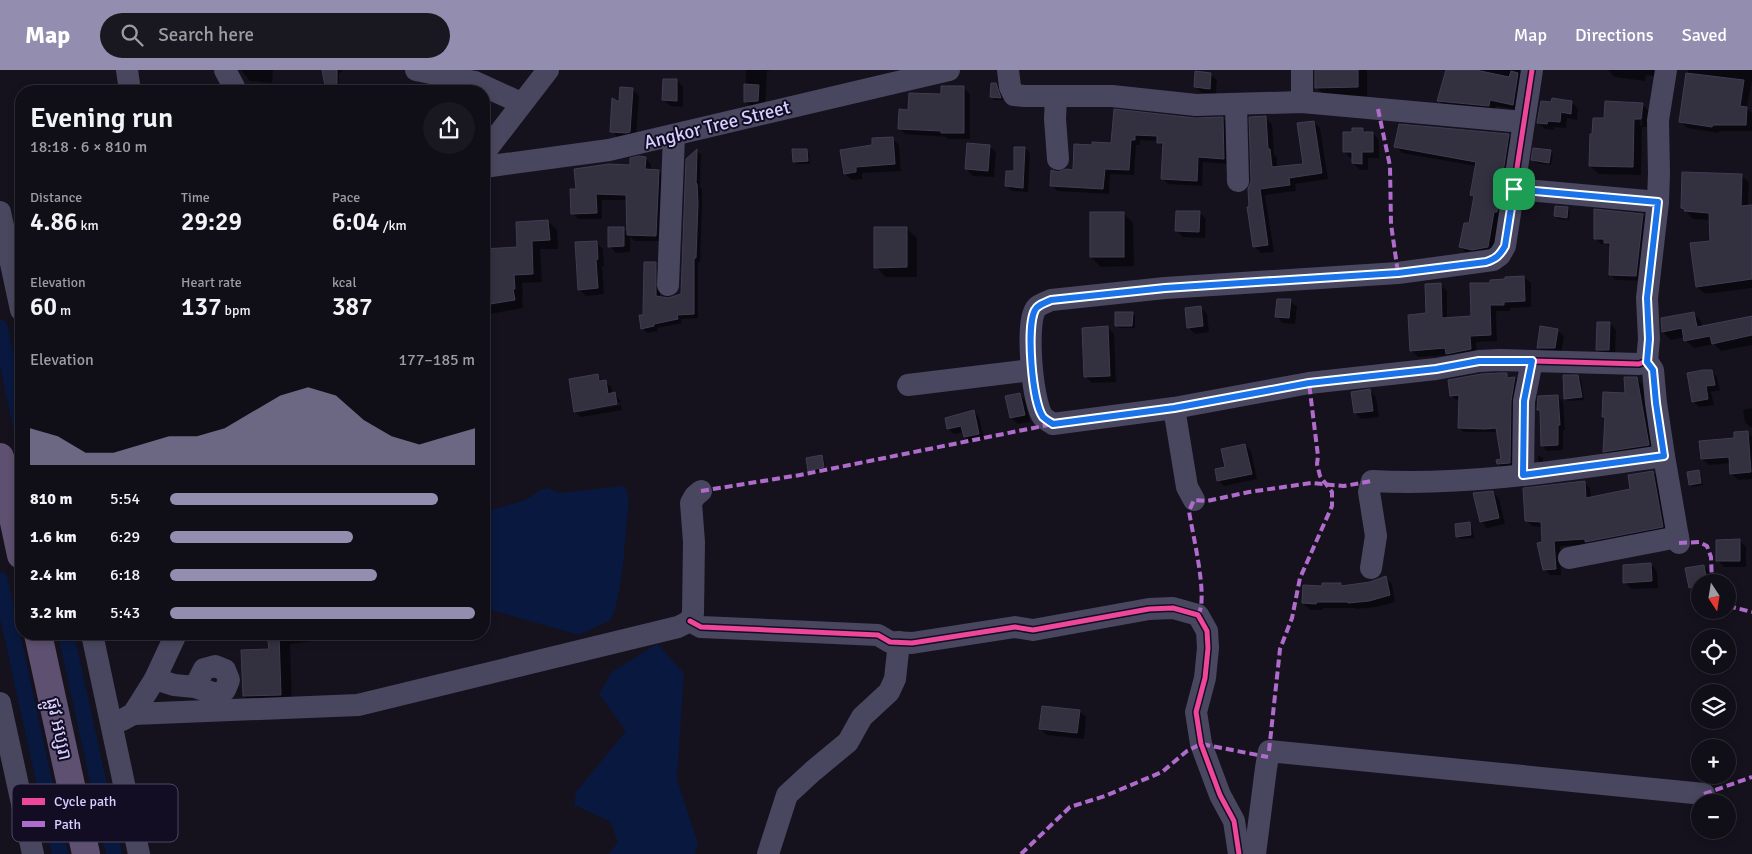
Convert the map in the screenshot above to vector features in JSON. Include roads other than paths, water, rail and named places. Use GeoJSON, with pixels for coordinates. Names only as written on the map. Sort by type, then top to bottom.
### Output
{"type":"FeatureCollection","features":[{"type":"Feature","properties":{"kind":"main road"},"geometry":{"type":"LineString","coordinates":[[0,457],[15,527]]}},
{"type":"Feature","properties":{"kind":"main road","name":"ផ្លូវ អប្សរា"},"geometry":{"type":"LineString","coordinates":[[39,640],[71,784]]}},
{"type":"Feature","properties":{"kind":"street"},"geometry":{"type":"LineString","coordinates":[[127,70],[129,85]]}},
{"type":"Feature","properties":{"kind":"street"},"geometry":{"type":"LineString","coordinates":[[225,70],[233,85]]}},
{"type":"Feature","properties":{"kind":"street"},"geometry":{"type":"LineString","coordinates":[[416,70],[475,82],[481,85]]}},
{"type":"Feature","properties":{"kind":"street"},"geometry":{"type":"LineString","coordinates":[[490,145],[548,70]]}},
{"type":"Feature","properties":{"kind":"street","name":"Angkor Tree Street"},"geometry":{"type":"LineString","coordinates":[[490,166],[609,150],[674,136],[905,75],[949,70]]}},
{"type":"Feature","properties":{"kind":"street"},"geometry":{"type":"LineString","coordinates":[[1008,70],[1010,87],[1014,95],[1112,96],[1196,105],[1302,102],[1523,122]]}},
{"type":"Feature","properties":{"kind":"street"},"geometry":{"type":"LineString","coordinates":[[1302,70],[1302,102]]}},
{"type":"Feature","properties":{"kind":"street"},"geometry":{"type":"LineString","coordinates":[[1532,70],[1505,246],[1500,255],[1493,260],[1389,274],[1165,288],[1051,300],[1036,307],[1031,318],[1032,370],[1037,398],[1043,417],[1053,424],[1174,408],[1309,383],[1436,369],[1479,361],[1639,364],[1647,362]]}},
{"type":"Feature","properties":{"kind":"street"},"geometry":{"type":"LineString","coordinates":[[1569,558],[1679,540],[1664,456],[1653,370],[1647,362],[1649,339],[1647,298],[1658,202],[1658,120],[1666,70]]}},
{"type":"Feature","properties":{"kind":"street"},"geometry":{"type":"LineString","coordinates":[[490,89],[521,104]]}},
{"type":"Feature","properties":{"kind":"street"},"geometry":{"type":"LineString","coordinates":[[1056,96],[1055,119],[1058,159]]}},
{"type":"Feature","properties":{"kind":"street"},"geometry":{"type":"LineString","coordinates":[[1236,105],[1238,181]]}},
{"type":"Feature","properties":{"kind":"street"},"geometry":{"type":"LineString","coordinates":[[668,285],[674,136]]}},
{"type":"Feature","properties":{"kind":"street"},"geometry":{"type":"LineString","coordinates":[[1514,189],[1658,202]]}},
{"type":"Feature","properties":{"kind":"street"},"geometry":{"type":"LineString","coordinates":[[0,212],[15,282]]}},
{"type":"Feature","properties":{"kind":"street"},"geometry":{"type":"LineString","coordinates":[[1523,475],[1524,401],[1532,361]]}},
{"type":"Feature","properties":{"kind":"street"},"geometry":{"type":"LineString","coordinates":[[908,385],[1032,370]]}},
{"type":"Feature","properties":{"kind":"street"},"geometry":{"type":"LineString","coordinates":[[1174,408],[1187,487],[1194,500]]}},
{"type":"Feature","properties":{"kind":"street"},"geometry":{"type":"LineString","coordinates":[[1371,568],[1376,536],[1369,492],[1372,481],[1426,483],[1523,475],[1664,456]]}},
{"type":"Feature","properties":{"kind":"street"},"geometry":{"type":"LineString","coordinates":[[112,726],[133,714],[358,705],[678,627],[690,621],[693,613],[691,503],[701,491]]}},
{"type":"Feature","properties":{"kind":"street"},"geometry":{"type":"LineString","coordinates":[[690,621],[701,627],[878,635],[890,642],[912,642],[1015,627],[1033,630],[1149,609],[1173,608],[1198,615],[1207,631],[1208,648],[1205,678],[1196,712],[1201,744],[1220,795],[1234,821],[1239,854]]}},
{"type":"Feature","properties":{"kind":"street"},"geometry":{"type":"LineString","coordinates":[[93,640],[124,784]]}},
{"type":"Feature","properties":{"kind":"street"},"geometry":{"type":"LineString","coordinates":[[133,714],[155,679],[173,640]]}},
{"type":"Feature","properties":{"kind":"street"},"geometry":{"type":"LineString","coordinates":[[768,854],[788,795],[812,770],[848,742],[862,717],[889,692],[895,679],[899,642]]}},
{"type":"Feature","properties":{"kind":"street"},"geometry":{"type":"LineString","coordinates":[[155,679],[174,685],[195,687]]}},
{"type":"Feature","properties":{"kind":"street"},"geometry":{"type":"LineString","coordinates":[[0,703],[10,791]]}},
{"type":"Feature","properties":{"kind":"street"},"geometry":{"type":"LineString","coordinates":[[1255,854],[1266,768],[1270,751],[1704,794]]}},
{"type":"Feature","properties":{"kind":"street"},"geometry":{"type":"LineString","coordinates":[[29,842],[33,854]]}},
{"type":"Feature","properties":{"kind":"water"},"geometry":{"type":"Polygon","coordinates":[[[623,486],[626,489],[629,501],[622,578],[616,607],[611,620],[579,635],[490,610],[490,510],[526,500],[540,490],[549,488],[560,493],[623,486]]]}},
{"type":"Feature","properties":{"kind":"water"},"geometry":{"type":"Polygon","coordinates":[[[657,644],[684,673],[677,779],[698,844],[695,854],[608,854],[618,843],[611,822],[574,805],[576,792],[626,731],[599,694],[612,672],[657,644]]]}},
{"type":"Feature","properties":{"kind":"waterway"},"geometry":{"type":"LineString","coordinates":[[0,328],[15,398]]}},
{"type":"Feature","properties":{"kind":"waterway"},"geometry":{"type":"LineString","coordinates":[[0,580],[45,784]]}},
{"type":"Feature","properties":{"kind":"waterway"},"geometry":{"type":"LineString","coordinates":[[67,640],[99,784]]}},
{"type":"Feature","properties":{"kind":"waterway"},"geometry":{"type":"LineString","coordinates":[[57,842],[60,854]]}},
{"type":"Feature","properties":{"kind":"waterway"},"geometry":{"type":"LineString","coordinates":[[111,842],[114,854]]}}]}
